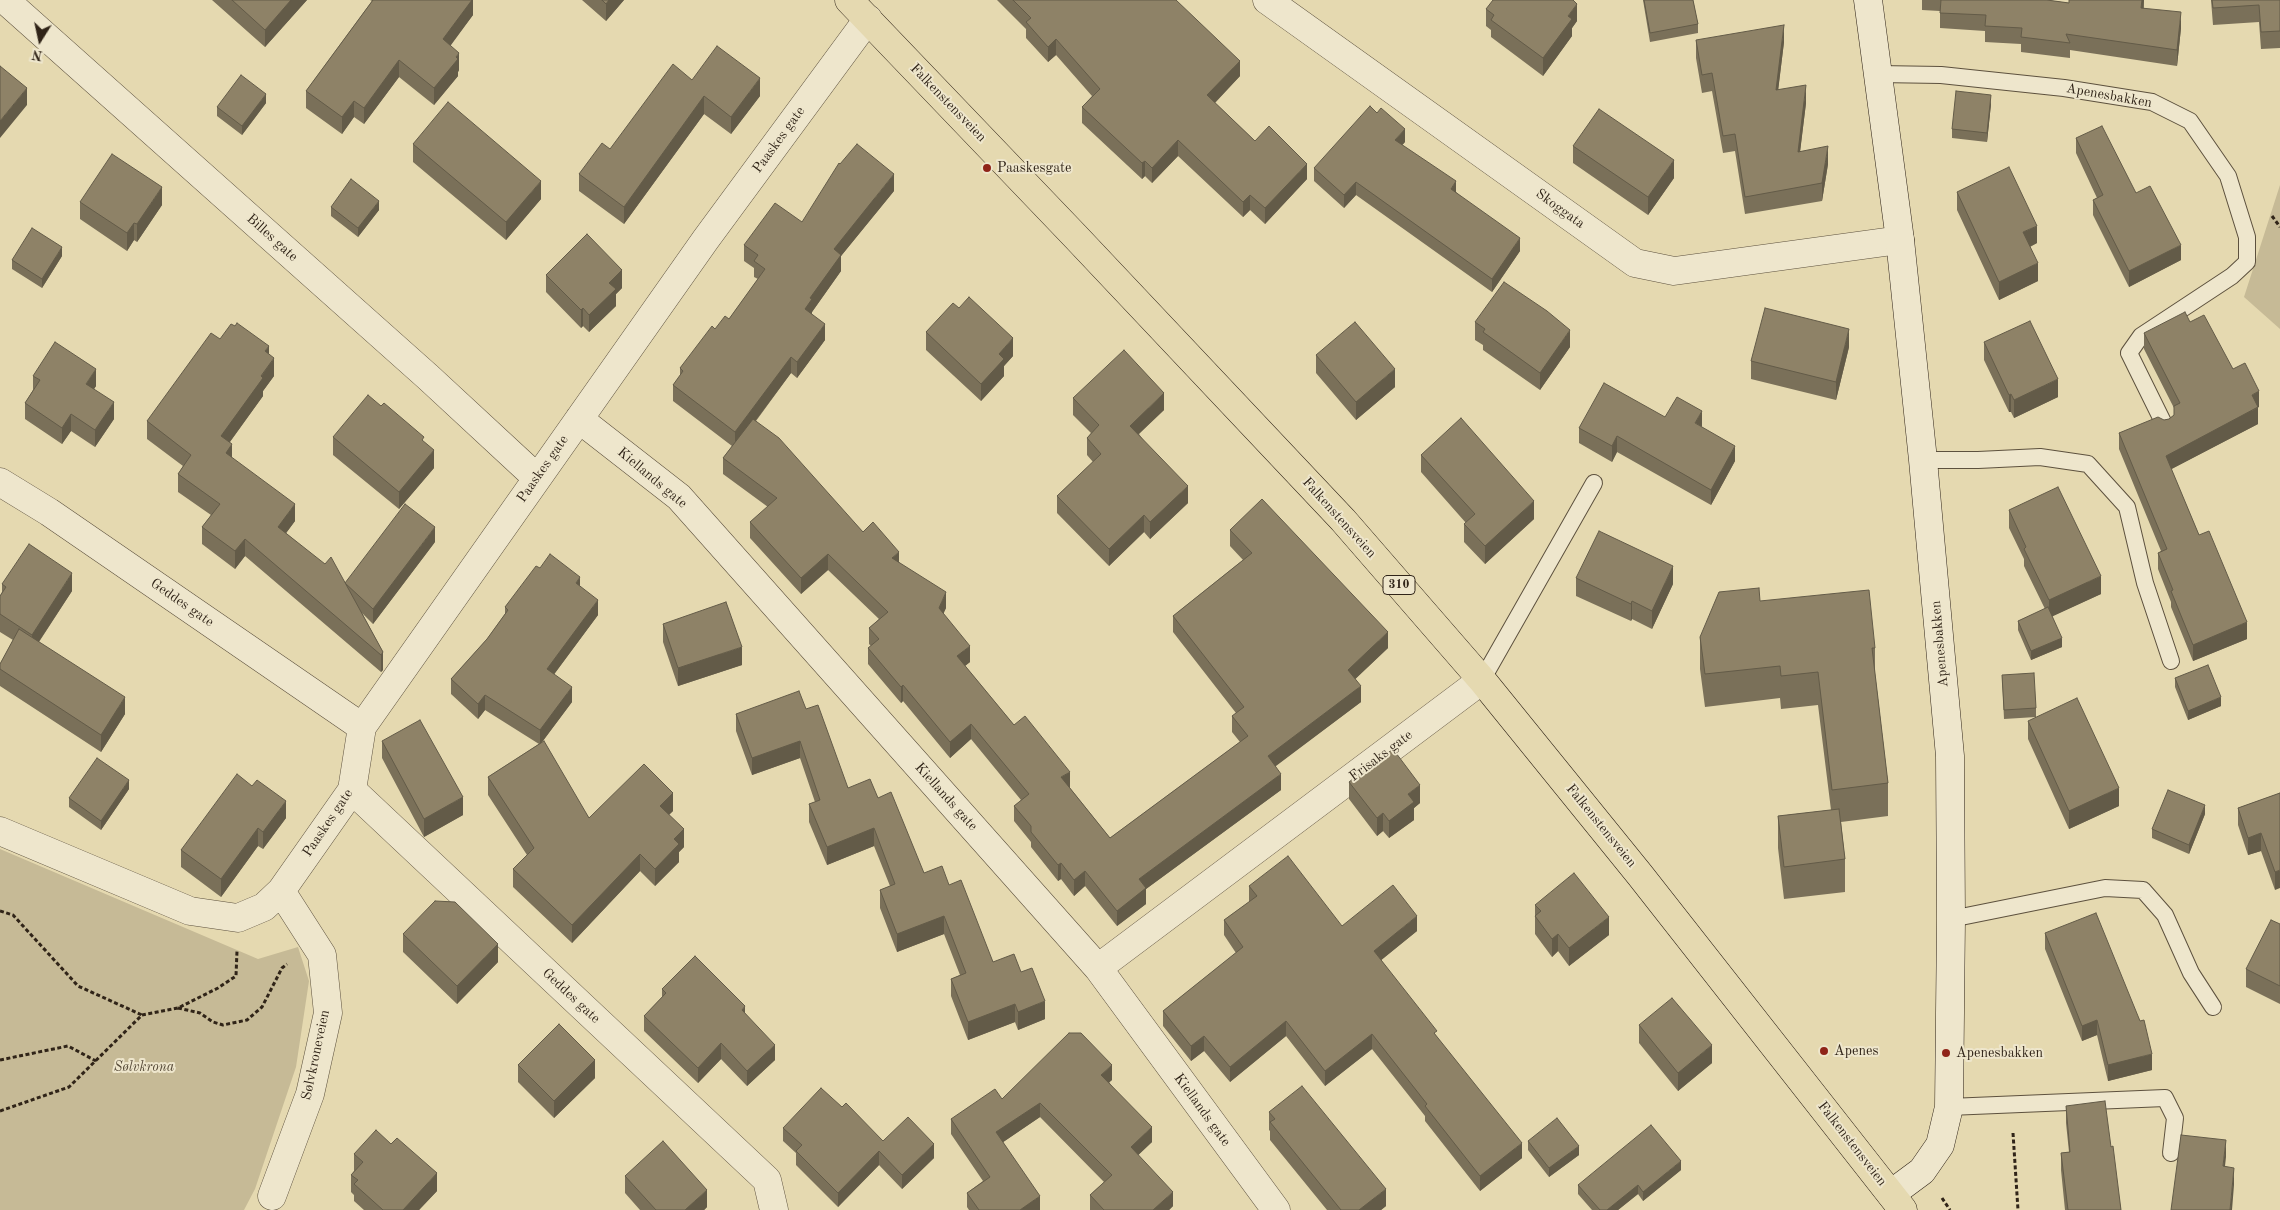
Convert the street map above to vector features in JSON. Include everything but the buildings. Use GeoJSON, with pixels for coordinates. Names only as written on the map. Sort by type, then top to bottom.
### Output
{"type":"FeatureCollection","features":[{"type":"Feature","properties":{"kind":"main road","name":"Falkenstensveien"},"geometry":{"type":"LineString","coordinates":[[849,0],[1336,513],[1482,680],[1640,875],[1897,1202]]}},
{"type":"Feature","properties":{"kind":"street","name":"Billes gate"},"geometry":{"type":"LineString","coordinates":[[5,0],[421,371],[537,478]]}},
{"type":"Feature","properties":{"kind":"street","name":"Skoggata"},"geometry":{"type":"LineString","coordinates":[[1267,0],[1635,263],[1674,271],[1900,240]]}},
{"type":"Feature","properties":{"kind":"street","name":"Apenesbakken"},"geometry":{"type":"LineString","coordinates":[[1868,0],[1900,240],[1923,460],[1950,756],[1949,1107],[1940,1145],[1897,1202]]}},
{"type":"Feature","properties":{"kind":"street","name":"Paaskes gate"},"geometry":{"type":"LineString","coordinates":[[238,918],[264,908],[281,891],[352,790],[362,727],[706,239],[868,19]]}},
{"type":"Feature","properties":{"kind":"street","name":"Kiellands gate"},"geometry":{"type":"LineString","coordinates":[[579,419],[679,498],[1098,968],[1276,1210]]}},
{"type":"Feature","properties":{"kind":"street","name":"Geddes gate"},"geometry":{"type":"LineString","coordinates":[[0,482],[49,512],[362,727]]}},
{"type":"Feature","properties":{"kind":"street","name":"Frisaks gate"},"geometry":{"type":"LineString","coordinates":[[1098,968],[1482,680]]}},
{"type":"Feature","properties":{"kind":"street","name":"Geddes gate"},"geometry":{"type":"LineString","coordinates":[[352,790],[767,1180],[774,1210]]}},
{"type":"Feature","properties":{"kind":"street"},"geometry":{"type":"LineString","coordinates":[[0,831],[190,911],[238,918]]}},
{"type":"Feature","properties":{"kind":"street","name":"Sølvkroneveien"},"geometry":{"type":"LineString","coordinates":[[272,1196],[310,1094],[328,1013],[322,954],[281,891]]}},
{"type":"Feature","properties":{"kind":"lane","name":"Apenesbakken"},"geometry":{"type":"LineString","coordinates":[[1878,74],[1941,75],[2064,88],[2152,102],[2190,121],[2228,176],[2247,237],[2247,262],[2232,276],[2141,336],[2129,353],[2164,426]]}},
{"type":"Feature","properties":{"kind":"lane"},"geometry":{"type":"LineString","coordinates":[[1923,460],[2040,457],[2088,464],[2127,507],[2145,583],[2171,661]]}},
{"type":"Feature","properties":{"kind":"lane","name":"Frisaks gate"},"geometry":{"type":"LineString","coordinates":[[1482,680],[1594,483]]}},
{"type":"Feature","properties":{"kind":"lane"},"geometry":{"type":"LineString","coordinates":[[1951,919],[2105,888],[2143,890],[2164,915],[2191,974],[2213,1007]]}},
{"type":"Feature","properties":{"kind":"lane"},"geometry":{"type":"LineString","coordinates":[[1949,1107],[2165,1098],[2175,1118],[2171,1153]]}},
{"type":"Feature","properties":{"kind":"path"},"geometry":{"type":"LineString","coordinates":[[0,911],[13,916],[78,986],[142,1015]]}},
{"type":"Feature","properties":{"kind":"path"},"geometry":{"type":"LineString","coordinates":[[0,1110],[69,1087],[142,1015],[178,1008],[218,988],[236,976],[238,918]]}},
{"type":"Feature","properties":{"kind":"path"},"geometry":{"type":"LineString","coordinates":[[178,1008],[200,1013],[213,1022],[223,1025],[248,1020],[262,1007],[282,968],[314,941]]}},
{"type":"Feature","properties":{"kind":"path"},"geometry":{"type":"LineString","coordinates":[[0,1060],[68,1046],[96,1061]]}},
{"type":"Feature","properties":{"kind":"path"},"geometry":{"type":"LineString","coordinates":[[2012,1105],[2018,1210]]}},
{"type":"Feature","properties":{"kind":"green space"},"geometry":{"type":"Polygon","coordinates":[[[2280,185],[2280,329],[2244,297],[2280,185]]]}},
{"type":"Feature","properties":{"kind":"green space","name":"Sølvkrona"},"geometry":{"type":"Polygon","coordinates":[[[0,849],[258,959],[298,947],[309,981],[296,1067],[255,1189],[244,1210],[0,1210],[0,849]]]}},
{"type":"Feature","properties":{"kind":"place","name":"Paaskesgate"},"geometry":{"type":"Point","coordinates":[987,168]}},
{"type":"Feature","properties":{"kind":"place","name":"Apenes"},"geometry":{"type":"Point","coordinates":[1824,1051]}},
{"type":"Feature","properties":{"kind":"place","name":"Apenesbakken"},"geometry":{"type":"Point","coordinates":[1946,1053]}}]}
